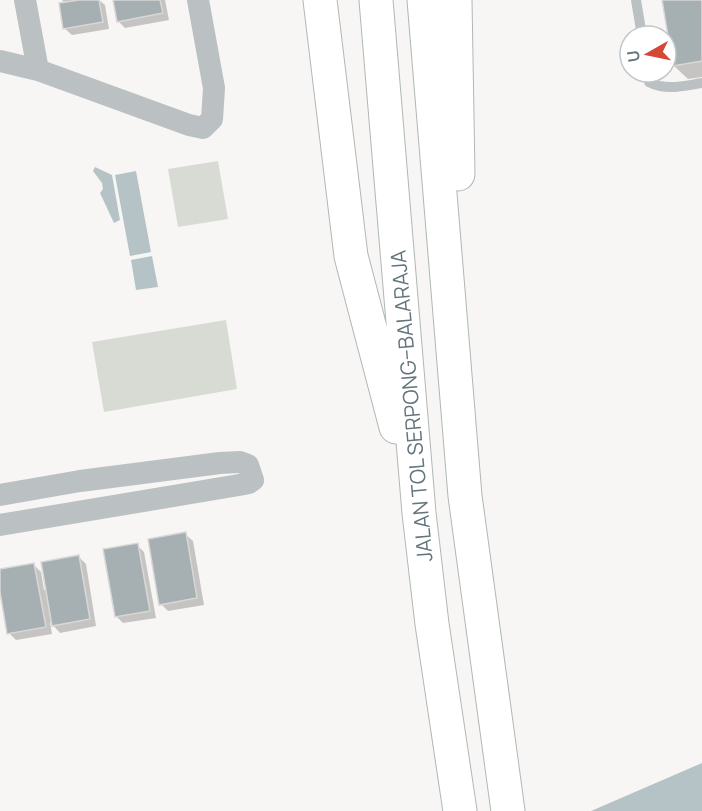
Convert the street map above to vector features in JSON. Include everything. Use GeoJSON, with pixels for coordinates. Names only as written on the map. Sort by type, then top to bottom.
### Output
{"type":"FeatureCollection","features":[{"type":"Feature","properties":{"kind":"highway"},"geometry":{"type":"LineString","coordinates":[[440,8],[465,496],[508,811]]}},
{"type":"Feature","properties":{"kind":"highway","name":"JALAN TOL SERPONG–BALARAJA"},"geometry":{"type":"LineString","coordinates":[[376,11],[419,513],[432,624],[460,811]]}},
{"type":"Feature","properties":{"kind":"highway"},"geometry":{"type":"LineString","coordinates":[[321,12],[351,256],[419,513]]}},
{"type":"Feature","properties":{"kind":"street"},"geometry":{"type":"LineString","coordinates":[[25,0],[38,70]]}},
{"type":"Feature","properties":{"kind":"street"},"geometry":{"type":"LineString","coordinates":[[0,61],[38,70],[189,125],[203,128],[212,119],[214,88],[198,0]]}},
{"type":"Feature","properties":{"kind":"street"},"geometry":{"type":"LineString","coordinates":[[0,495],[226,462],[246,464],[253,480],[239,485],[0,525]]}},
{"type":"Feature","properties":{"kind":"lane"},"geometry":{"type":"LineString","coordinates":[[636,0],[640,24]]}},
{"type":"Feature","properties":{"kind":"lane"},"geometry":{"type":"LineString","coordinates":[[654,84],[659,87],[673,88],[702,83]]}},
{"type":"Feature","properties":{"kind":"shaded area"},"geometry":{"type":"Polygon","coordinates":[[[218,161],[228,219],[178,227],[168,169],[218,161]]]}},
{"type":"Feature","properties":{"kind":"shaded area"},"geometry":{"type":"Polygon","coordinates":[[[95,167],[112,175],[120,220],[114,223],[100,193],[103,189],[102,183],[93,171],[95,167]]]}},
{"type":"Feature","properties":{"kind":"shaded area"},"geometry":{"type":"Polygon","coordinates":[[[136,171],[151,252],[130,256],[115,175],[136,171]]]}},
{"type":"Feature","properties":{"kind":"shaded area"},"geometry":{"type":"Polygon","coordinates":[[[152,256],[158,287],[136,290],[131,260],[152,256]]]}},
{"type":"Feature","properties":{"kind":"shaded area"},"geometry":{"type":"Polygon","coordinates":[[[226,320],[237,389],[104,412],[92,342],[226,320]]]}},
{"type":"Feature","properties":{"kind":"shaded area"},"geometry":{"type":"Polygon","coordinates":[[[702,763],[702,811],[591,811],[702,763]]]}},
{"type":"Feature","properties":{"kind":"building"},"geometry":{"type":"Polygon","coordinates":[[[99,0],[103,22],[63,29],[59,3],[99,0]]]}},
{"type":"Feature","properties":{"kind":"building"},"geometry":{"type":"Polygon","coordinates":[[[113,0],[160,0],[163,13],[117,22],[113,0]]]}},
{"type":"Feature","properties":{"kind":"building"},"geometry":{"type":"Polygon","coordinates":[[[662,0],[702,0],[702,61],[678,65],[678,24],[666,24],[662,0]]]}},
{"type":"Feature","properties":{"kind":"building"},"geometry":{"type":"Polygon","coordinates":[[[186,532],[197,598],[159,605],[148,539],[186,532]]]}},
{"type":"Feature","properties":{"kind":"building"},"geometry":{"type":"Polygon","coordinates":[[[138,543],[150,611],[115,617],[103,549],[138,543]]]}},
{"type":"Feature","properties":{"kind":"building"},"geometry":{"type":"Polygon","coordinates":[[[79,555],[90,619],[52,626],[41,562],[79,555]]]}},
{"type":"Feature","properties":{"kind":"building"},"geometry":{"type":"Polygon","coordinates":[[[34,563],[46,627],[7,634],[0,592],[0,569],[34,563]]]}}]}
